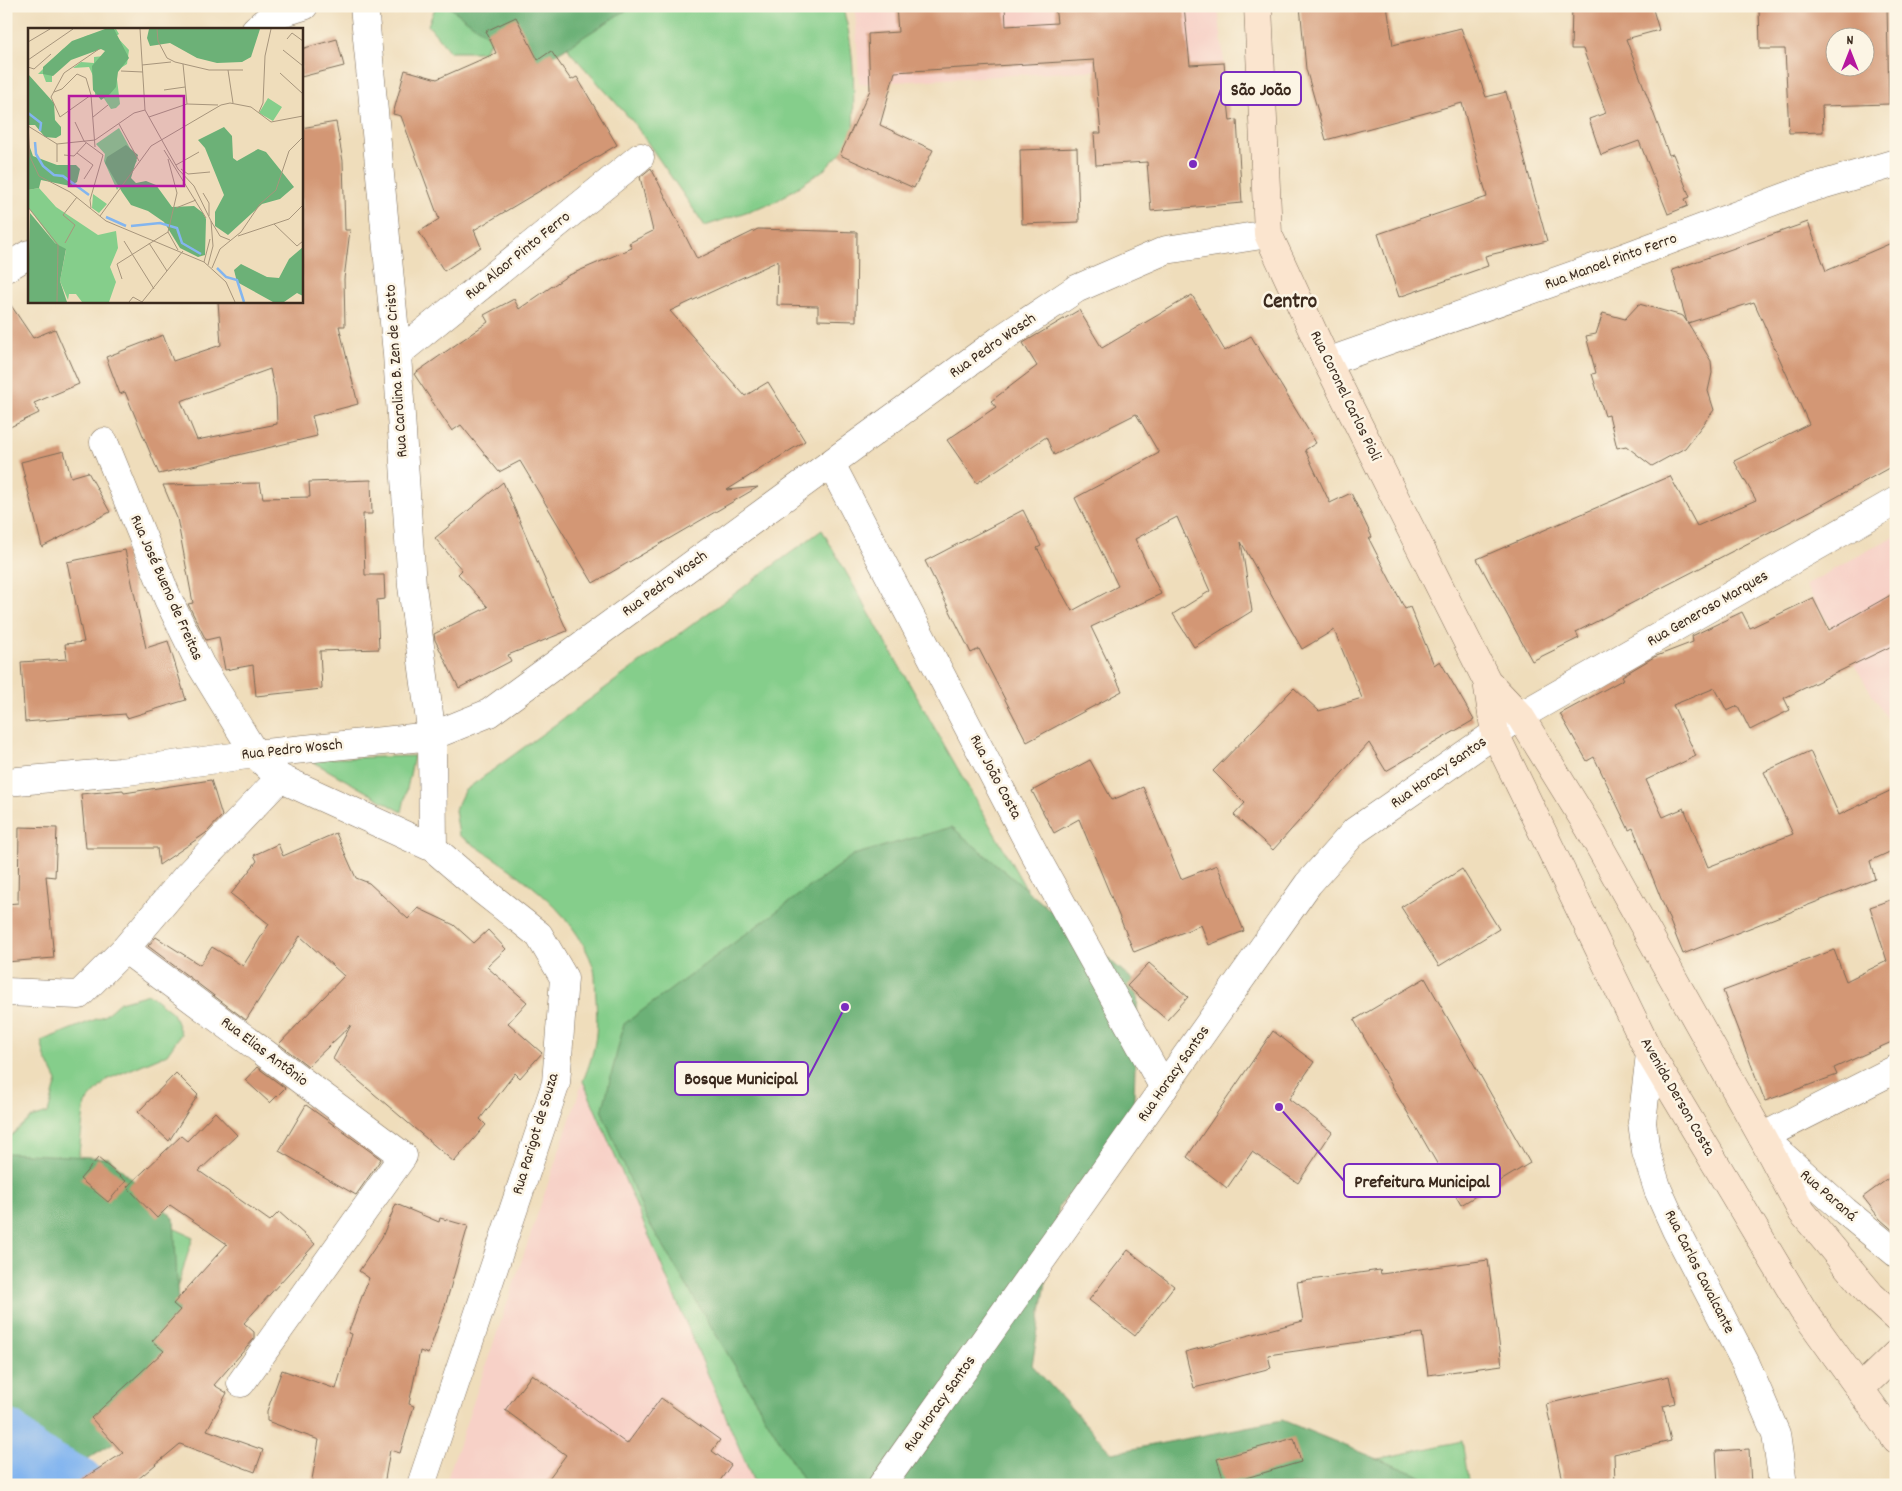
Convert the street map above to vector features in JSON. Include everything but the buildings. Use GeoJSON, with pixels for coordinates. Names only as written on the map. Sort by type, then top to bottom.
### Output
{"type":"FeatureCollection","features":[{"type":"Feature","properties":{"kind":"main road","name":"Rua Coronel Carlos Pioli"},"geometry":{"type":"LineString","coordinates":[[1258,6],[1268,234],[1327,362],[1487,680],[1520,716]]}},
{"type":"Feature","properties":{"kind":"main road","name":"Rua Coronel Carlos Pioli"},"geometry":{"type":"LineString","coordinates":[[1487,680],[1495,734]]}},
{"type":"Feature","properties":{"kind":"main road"},"geometry":{"type":"LineString","coordinates":[[1520,716],[1588,828],[1762,1137],[1802,1212],[1871,1295],[1896,1318]]}},
{"type":"Feature","properties":{"kind":"main road","name":"Avenida Derson Costa"},"geometry":{"type":"LineString","coordinates":[[1495,734],[1650,1054],[1803,1310],[1896,1439]]}},
{"type":"Feature","properties":{"kind":"main road"},"geometry":{"type":"LineString","coordinates":[[1860,1389],[1896,1354]]}},
{"type":"Feature","properties":{"kind":"street"},"geometry":{"type":"LineString","coordinates":[[257,28],[272,16],[304,6]]}},
{"type":"Feature","properties":{"kind":"street","name":"Rua Carolina B. Zen de Cristo"},"geometry":{"type":"LineString","coordinates":[[364,6],[397,354],[412,586],[432,736],[433,848]]}},
{"type":"Feature","properties":{"kind":"street","name":"Rua Alaor Pinto Ferro"},"geometry":{"type":"LineString","coordinates":[[397,354],[640,157]]}},
{"type":"Feature","properties":{"kind":"street","name":"Rua Manoel Pinto Ferro"},"geometry":{"type":"LineString","coordinates":[[1327,362],[1625,257],[1801,191],[1896,163]]}},
{"type":"Feature","properties":{"kind":"street","name":"Rua Pedro Wosch"},"geometry":{"type":"LineString","coordinates":[[6,782],[120,772],[255,754],[432,736],[489,713],[1001,339],[1076,289],[1166,250],[1268,234]]}},
{"type":"Feature","properties":{"kind":"street"},"geometry":{"type":"LineString","coordinates":[[6,268],[28,255]]}},
{"type":"Feature","properties":{"kind":"street","name":"Rua José Bueno de Freitas"},"geometry":{"type":"LineString","coordinates":[[104,442],[172,607],[200,664],[255,754]]}},
{"type":"Feature","properties":{"kind":"street","name":"Rua João Costa"},"geometry":{"type":"LineString","coordinates":[[831,464],[1035,855],[1164,1088]]}},
{"type":"Feature","properties":{"kind":"street","name":"Rua Generoso Marques"},"geometry":{"type":"LineString","coordinates":[[1520,716],[1896,502]]}},
{"type":"Feature","properties":{"kind":"street","name":"Rua Horacy Santos"},"geometry":{"type":"LineString","coordinates":[[882,1485],[1308,884],[1355,831],[1520,716]]}},
{"type":"Feature","properties":{"kind":"street","name":"Rua Parigot de Souza"},"geometry":{"type":"LineString","coordinates":[[255,754],[280,778],[433,848],[539,935],[564,978],[556,1083],[421,1485]]}},
{"type":"Feature","properties":{"kind":"street"},"geometry":{"type":"LineString","coordinates":[[6,992],[79,995],[125,949],[185,878],[280,778]]}},
{"type":"Feature","properties":{"kind":"street","name":"Rua Elias Antônio"},"geometry":{"type":"LineString","coordinates":[[125,949],[403,1156],[241,1383]]}},
{"type":"Feature","properties":{"kind":"street","name":"Rua Carlos Cavalcante"},"geometry":{"type":"LineString","coordinates":[[1650,1054],[1642,1122],[1646,1152],[1658,1190],[1676,1230],[1746,1364],[1776,1434],[1783,1485]]}},
{"type":"Feature","properties":{"kind":"street"},"geometry":{"type":"LineString","coordinates":[[1762,1137],[1896,1069]]}},
{"type":"Feature","properties":{"kind":"street","name":"Rua Paraná"},"geometry":{"type":"LineString","coordinates":[[1762,1137],[1845,1211],[1896,1253]]}},
{"type":"Feature","properties":{"kind":"shaded area"},"geometry":{"type":"Polygon","coordinates":[[[855,6],[1218,6],[1224,63],[859,84],[855,6]]]}},
{"type":"Feature","properties":{"kind":"shaded area"},"geometry":{"type":"Polygon","coordinates":[[[1896,535],[1896,733],[1805,585],[1896,535]]]}},
{"type":"Feature","properties":{"kind":"shaded area"},"geometry":{"type":"Polygon","coordinates":[[[583,1081],[755,1485],[445,1485],[583,1081]]]}},
{"type":"Feature","properties":{"kind":"green space"},"geometry":{"type":"Polygon","coordinates":[[[436,6],[842,6],[847,22],[852,55],[854,89],[853,140],[825,169],[775,202],[705,226],[634,123],[570,52],[558,21],[507,12],[484,52],[450,52],[428,25],[436,6]]]}},
{"type":"Feature","properties":{"kind":"green space"},"geometry":{"type":"Polygon","coordinates":[[[448,6],[633,6],[532,69],[448,6]]]}},
{"type":"Feature","properties":{"kind":"green space"},"geometry":{"type":"Polygon","coordinates":[[[822,530],[1120,1054],[850,1485],[755,1485],[583,1081],[591,1059],[597,1022],[595,973],[584,946],[556,908],[538,891],[459,835],[455,810],[464,791],[822,530]]]}},
{"type":"Feature","properties":{"kind":"green space"},"geometry":{"type":"Polygon","coordinates":[[[414,756],[402,812],[308,759],[414,756]]]}},
{"type":"Feature","properties":{"kind":"green space"},"geometry":{"type":"Polygon","coordinates":[[[952,827],[1138,984],[1133,1124],[1059,1206],[1032,1365],[1112,1453],[1282,1420],[1442,1485],[806,1485],[645,1216],[602,1112],[624,1024],[853,855],[952,827]]]}},
{"type":"Feature","properties":{"kind":"green space"},"geometry":{"type":"Polygon","coordinates":[[[149,994],[173,1013],[181,1034],[167,1054],[108,1079],[85,1103],[78,1161],[151,1218],[193,1237],[178,1285],[76,1412],[6,1482],[6,1140],[31,1118],[48,1113],[57,1081],[45,1057],[41,1041],[104,1016],[120,1002],[149,994]]]}},
{"type":"Feature","properties":{"kind":"green space"},"geometry":{"type":"Polygon","coordinates":[[[6,1153],[109,1158],[174,1218],[180,1349],[128,1434],[43,1485],[6,1485],[6,1153]]]}},
{"type":"Feature","properties":{"kind":"green space"},"geometry":{"type":"Polygon","coordinates":[[[1462,1441],[1469,1485],[1256,1485],[1462,1441]]]}},
{"type":"Feature","properties":{"kind":"waterway"},"geometry":{"type":"LineString","coordinates":[[6,1437],[28,1458],[78,1485]]}},
{"type":"Feature","properties":{"kind":"place","name":"São João"},"geometry":{"type":"Point","coordinates":[1193,164]}},
{"type":"Feature","properties":{"kind":"place","name":"Bosque Municipal"},"geometry":{"type":"Point","coordinates":[845,1007]}},
{"type":"Feature","properties":{"kind":"place","name":"Prefeitura Municipal"},"geometry":{"type":"Point","coordinates":[1279,1107]}},
{"type":"Feature","properties":{"kind":"district","name":"Centro"},"geometry":{"type":"Point","coordinates":[1290,303]}}]}
